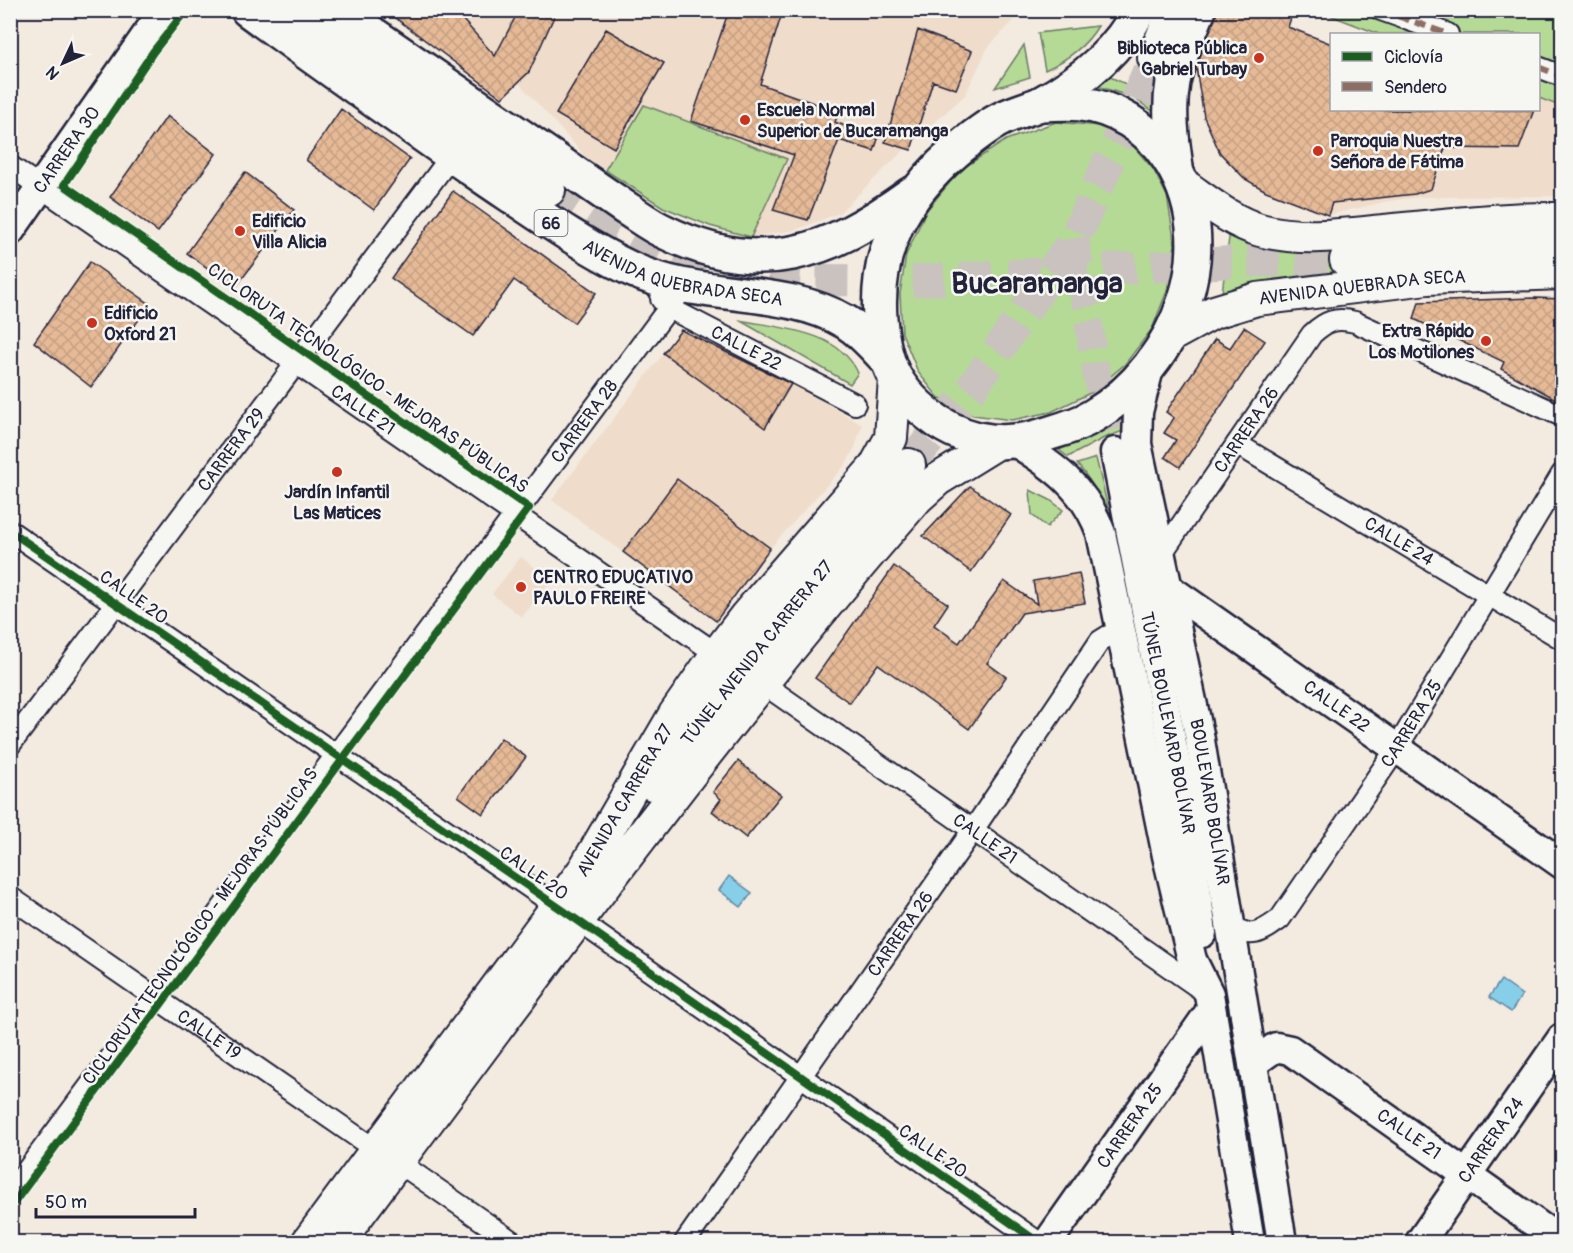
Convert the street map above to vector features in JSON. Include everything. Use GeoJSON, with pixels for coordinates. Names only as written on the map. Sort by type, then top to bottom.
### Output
{"type":"FeatureCollection","features":[{"type":"Feature","properties":{"kind":"highway","name":"AVENIDA QUEBRADA SECA"},"geometry":{"type":"LineString","coordinates":[[248,10],[452,155],[566,233],[605,256],[651,277],[677,297],[811,307],[847,323],[866,338],[891,368],[908,397],[943,425],[970,437],[1006,443]]}},
{"type":"Feature","properties":{"kind":"highway","name":"AVENIDA QUEBRADA SECA"},"geometry":{"type":"LineString","coordinates":[[338,10],[624,207],[662,231],[692,244],[727,254],[784,256],[833,242],[856,231],[917,190]]}},
{"type":"Feature","properties":{"kind":"highway"},"geometry":{"type":"LineString","coordinates":[[891,368],[879,299],[881,272],[889,243],[900,218],[917,190],[936,168],[968,141],[1001,119],[1040,104],[1066,90],[1091,70],[1131,28],[1140,10]]}},
{"type":"Feature","properties":{"kind":"highway"},"geometry":{"type":"LineString","coordinates":[[1006,443],[1055,432],[1092,417],[1127,391],[1150,365],[1170,336],[1185,302],[1194,255],[1191,208],[1180,178],[1171,134],[1173,82],[1199,10]]}},
{"type":"Feature","properties":{"kind":"highway"},"geometry":{"type":"LineString","coordinates":[[1040,104],[1081,104],[1108,110],[1135,124],[1158,144],[1180,178]]}},
{"type":"Feature","properties":{"kind":"main road","name":"CARRERA 30"},"geometry":{"type":"LineString","coordinates":[[10,231],[164,10]]}},
{"type":"Feature","properties":{"kind":"main road"},"geometry":{"type":"LineString","coordinates":[[291,10],[549,190]]}},
{"type":"Feature","properties":{"kind":"main road"},"geometry":{"type":"LineString","coordinates":[[1154,58],[1173,10]]}},
{"type":"Feature","properties":{"kind":"main road"},"geometry":{"type":"LineString","coordinates":[[1180,178],[1239,221],[1285,236],[1326,236],[1524,218],[1563,219]]}},
{"type":"Feature","properties":{"kind":"main road"},"geometry":{"type":"LineString","coordinates":[[1346,260],[1506,248],[1563,247]]}},
{"type":"Feature","properties":{"kind":"main road","name":"AVENIDA QUEBRADA SECA"},"geometry":{"type":"LineString","coordinates":[[1170,336],[1214,312],[1257,299],[1427,278],[1563,273]]}},
{"type":"Feature","properties":{"kind":"main road","name":"BOULEVARD BOLÍVAR"},"geometry":{"type":"LineString","coordinates":[[1150,365],[1142,389],[1136,432],[1160,556],[1199,734],[1282,1242]]}},
{"type":"Feature","properties":{"kind":"main road","name":"AVENIDA CARRERA 27"},"geometry":{"type":"LineString","coordinates":[[567,913],[584,870],[675,714],[746,616],[875,467],[891,438],[891,368]]}},
{"type":"Feature","properties":{"kind":"main road"},"geometry":{"type":"LineString","coordinates":[[1006,443],[1040,458],[1072,483],[1089,506],[1101,533],[1174,887],[1192,960],[1210,1002],[1250,1242]]}},
{"type":"Feature","properties":{"kind":"main road","name":"AVENIDA CARRERA 27"},"geometry":{"type":"LineString","coordinates":[[308,1242],[387,1156],[567,913],[918,497],[937,480],[1006,443]]}},
{"type":"Feature","properties":{"kind":"main road","name":"TÚNEL BOULEVARD BOLÍVAR"},"geometry":{"type":"LineString","coordinates":[[1114,452],[1187,820],[1210,1002]]}},
{"type":"Feature","properties":{"kind":"main road","name":"TÚNEL AVENIDA CARRERA 27"},"geometry":{"type":"LineString","coordinates":[[584,870],[769,636],[909,465]]}},
{"type":"Feature","properties":{"kind":"main road","name":"CALLE 22"},"geometry":{"type":"LineString","coordinates":[[1168,588],[1563,864]]}},
{"type":"Feature","properties":{"kind":"main road","name":"CARRERA 25"},"geometry":{"type":"LineString","coordinates":[[1048,1242],[1210,1002]]}},
{"type":"Feature","properties":{"kind":"main road","name":"CARRERA 24"},"geometry":{"type":"LineString","coordinates":[[1420,1242],[1563,1038]]}},
{"type":"Feature","properties":{"kind":"main road","name":"CALLE 21"},"geometry":{"type":"LineString","coordinates":[[1253,1063],[1276,1047],[1290,1050],[1563,1242]]}},
{"type":"Feature","properties":{"kind":"main road","name":"AVENIDA CARRERA 27"},"geometry":{"type":"LineString","coordinates":[[339,1242],[387,1156]]}},
{"type":"Feature","properties":{"kind":"street"},"geometry":{"type":"LineString","coordinates":[[1381,10],[1445,33]]}},
{"type":"Feature","properties":{"kind":"street"},"geometry":{"type":"LineString","coordinates":[[1540,67],[1563,76]]}},
{"type":"Feature","properties":{"kind":"street","name":"CARRERA 29"},"geometry":{"type":"LineString","coordinates":[[10,745],[452,155]]}},
{"type":"Feature","properties":{"kind":"street","name":"CALLE 21"},"geometry":{"type":"LineString","coordinates":[[10,165],[717,654]]}},
{"type":"Feature","properties":{"kind":"street","name":"CALLE 22"},"geometry":{"type":"LineString","coordinates":[[677,297],[855,404]]}},
{"type":"Feature","properties":{"kind":"street","name":"CARRERA 28"},"geometry":{"type":"LineString","coordinates":[[10,1193],[677,297]]}},
{"type":"Feature","properties":{"kind":"street","name":"CARRERA 26"},"geometry":{"type":"LineString","coordinates":[[1160,556],[1312,334],[1329,320],[1342,318],[1355,322],[1563,416]]}},
{"type":"Feature","properties":{"kind":"street","name":"CALLE 24"},"geometry":{"type":"LineString","coordinates":[[1237,444],[1563,639]]}},
{"type":"Feature","properties":{"kind":"street","name":"CARRERA 25"},"geometry":{"type":"LineString","coordinates":[[1231,924],[1240,932],[1247,934],[1264,930],[1280,919],[1397,748],[1563,474]]}},
{"type":"Feature","properties":{"kind":"street","name":"CALLE 20"},"geometry":{"type":"LineString","coordinates":[[10,531],[567,913],[1038,1242]]}},
{"type":"Feature","properties":{"kind":"street","name":"CARRERA 26"},"geometry":{"type":"LineString","coordinates":[[685,1242],[973,830],[1100,641],[1108,636],[1123,635]]}},
{"type":"Feature","properties":{"kind":"street","name":"CALLE 21"},"geometry":{"type":"LineString","coordinates":[[762,683],[973,830],[1210,1002]]}},
{"type":"Feature","properties":{"kind":"street","name":"CALLE 19"},"geometry":{"type":"LineString","coordinates":[[10,897],[513,1242]]}},
{"type":"Feature","properties":{"kind":"shaded area","name":"Escuela Normal Superior de Bucaramanga"},"geometry":{"type":"Polygon","coordinates":[[[454,11],[1023,11],[988,47],[965,95],[839,213],[795,230],[751,237],[710,226],[663,207],[586,157],[454,11]]]}},
{"type":"Feature","properties":{"kind":"shaded area"},"geometry":{"type":"Polygon","coordinates":[[[1540,98],[1562,107],[1562,196],[1420,197],[1388,201],[1328,215],[1370,111],[1540,111],[1540,98]]]}},
{"type":"Feature","properties":{"kind":"shaded area"},"geometry":{"type":"Polygon","coordinates":[[[681,330],[791,383],[862,425],[855,447],[845,465],[770,548],[716,621],[552,500],[681,330]]]}},
{"type":"Feature","properties":{"kind":"shaded area","name":"CENTRO EDUCATIVO PAULO FREIRE"},"geometry":{"type":"Polygon","coordinates":[[[521,557],[551,580],[522,617],[492,594],[521,557]]]}},
{"type":"Feature","properties":{"kind":"green space"},"geometry":{"type":"Polygon","coordinates":[[[1319,11],[1562,11],[1562,107],[1540,98],[1540,33],[1376,33],[1319,11]]]}},
{"type":"Feature","properties":{"kind":"green space"},"geometry":{"type":"Polygon","coordinates":[[[1098,26],[1075,52],[1045,70],[1038,33],[1098,26]]]}},
{"type":"Feature","properties":{"kind":"green space"},"geometry":{"type":"Polygon","coordinates":[[[1024,45],[1030,77],[995,88],[1024,45]]]}},
{"type":"Feature","properties":{"kind":"green space"},"geometry":{"type":"Polygon","coordinates":[[[1108,76],[1159,99],[1157,114],[1132,97],[1097,86],[1108,76]]]}},
{"type":"Feature","properties":{"kind":"green space"},"geometry":{"type":"Polygon","coordinates":[[[644,105],[787,159],[751,237],[710,226],[663,207],[605,170],[644,105]]]}},
{"type":"Feature","properties":{"kind":"green space"},"geometry":{"type":"Polygon","coordinates":[[[1056,122],[1100,126],[1129,141],[1153,169],[1167,196],[1175,245],[1167,291],[1152,329],[1125,364],[1092,392],[1051,412],[1012,420],[973,415],[938,397],[918,372],[902,333],[900,294],[906,255],[926,211],[960,170],[1006,140],[1056,122]]]}},
{"type":"Feature","properties":{"kind":"green space"},"geometry":{"type":"Polygon","coordinates":[[[1230,230],[1338,245],[1341,280],[1222,293],[1230,230]]]}},
{"type":"Feature","properties":{"kind":"green space"},"geometry":{"type":"Polygon","coordinates":[[[739,320],[789,329],[823,339],[849,359],[858,373],[850,384],[739,320]]]}},
{"type":"Feature","properties":{"kind":"green space"},"geometry":{"type":"Polygon","coordinates":[[[1126,413],[1126,430],[1104,438],[1068,457],[1059,450],[1088,436],[1126,413]]]}},
{"type":"Feature","properties":{"kind":"green space"},"geometry":{"type":"Polygon","coordinates":[[[1096,458],[1113,529],[1098,495],[1077,464],[1096,458]]]}},
{"type":"Feature","properties":{"kind":"green space"},"geometry":{"type":"Polygon","coordinates":[[[1030,490],[1050,500],[1063,510],[1047,527],[1032,515],[1030,490]]]}},
{"type":"Feature","properties":{"kind":"water"},"geometry":{"type":"Polygon","coordinates":[[[729,876],[752,893],[741,907],[719,890],[729,876]]]}},
{"type":"Feature","properties":{"kind":"water"},"geometry":{"type":"Polygon","coordinates":[[[1501,980],[1522,995],[1511,1012],[1489,997],[1501,980]]]}},
{"type":"Feature","properties":{"kind":"building"},"geometry":{"type":"Polygon","coordinates":[[[385,10],[454,10],[495,56],[519,10],[557,10],[529,72],[502,98],[385,10]]]}},
{"type":"Feature","properties":{"kind":"building"},"geometry":{"type":"Polygon","coordinates":[[[729,10],[783,10],[760,84],[839,112],[835,122],[878,139],[874,151],[839,140],[808,220],[773,210],[794,155],[691,121],[729,10]]]}},
{"type":"Feature","properties":{"kind":"building"},"geometry":{"type":"Polygon","coordinates":[[[1217,10],[1273,10],[1291,18],[1288,27],[1330,43],[1330,111],[1534,111],[1519,149],[1445,148],[1431,189],[1415,194],[1332,203],[1328,215],[1266,191],[1245,179],[1220,153],[1204,117],[1196,68],[1217,10]]]}},
{"type":"Feature","properties":{"kind":"building"},"geometry":{"type":"Polygon","coordinates":[[[606,29],[664,63],[614,148],[556,114],[606,29]]]}},
{"type":"Feature","properties":{"kind":"building"},"geometry":{"type":"Polygon","coordinates":[[[918,30],[972,51],[956,89],[933,81],[911,150],[885,142],[918,30]]]}},
{"type":"Feature","properties":{"kind":"building"},"geometry":{"type":"Polygon","coordinates":[[[341,109],[410,159],[374,210],[306,160],[341,109]]]}},
{"type":"Feature","properties":{"kind":"building"},"geometry":{"type":"Polygon","coordinates":[[[167,116],[216,154],[158,232],[110,197],[167,116]]]}},
{"type":"Feature","properties":{"kind":"building","name":"Edificio Villa Alicia"},"geometry":{"type":"Polygon","coordinates":[[[245,172],[294,210],[235,288],[187,253],[245,172]]]}},
{"type":"Feature","properties":{"kind":"building"},"geometry":{"type":"Polygon","coordinates":[[[453,191],[596,293],[574,323],[514,280],[473,336],[391,278],[453,191]]]}},
{"type":"Feature","properties":{"kind":"building","name":"Edificio Oxford 21"},"geometry":{"type":"Polygon","coordinates":[[[90,262],[150,304],[91,387],[34,342],[90,262]]]}},
{"type":"Feature","properties":{"kind":"building"},"geometry":{"type":"Polygon","coordinates":[[[1563,299],[1563,403],[1501,369],[1504,362],[1414,319],[1419,302],[1563,299]]]}},
{"type":"Feature","properties":{"kind":"building"},"geometry":{"type":"Polygon","coordinates":[[[1244,327],[1265,341],[1180,467],[1165,457],[1176,440],[1164,433],[1174,418],[1166,412],[1215,339],[1230,348],[1244,327]]]}},
{"type":"Feature","properties":{"kind":"building"},"geometry":{"type":"Polygon","coordinates":[[[681,330],[791,384],[765,428],[663,353],[681,330]]]}},
{"type":"Feature","properties":{"kind":"building"},"geometry":{"type":"Polygon","coordinates":[[[677,479],[770,548],[716,621],[623,552],[677,479]]]}},
{"type":"Feature","properties":{"kind":"building"},"geometry":{"type":"Polygon","coordinates":[[[970,486],[1011,515],[971,572],[923,536],[970,486]]]}},
{"type":"Feature","properties":{"kind":"building"},"geometry":{"type":"Polygon","coordinates":[[[894,566],[948,604],[934,625],[959,643],[1004,581],[1037,604],[1033,581],[1079,573],[1085,603],[1022,613],[987,663],[1006,677],[969,729],[878,664],[850,703],[815,678],[894,566]]]}},
{"type":"Feature","properties":{"kind":"building"},"geometry":{"type":"Polygon","coordinates":[[[501,738],[526,757],[483,814],[458,796],[501,738]]]}},
{"type":"Feature","properties":{"kind":"building"},"geometry":{"type":"Polygon","coordinates":[[[738,761],[781,795],[746,838],[712,811],[721,799],[713,792],[738,761]]]}},
{"type":"Feature","properties":{"kind":"tunnel"},"geometry":{"type":"LineString","coordinates":[[909,465],[972,388],[1075,238],[1154,58]]}},
{"type":"Feature","properties":{"kind":"tunnel"},"geometry":{"type":"LineString","coordinates":[[549,190],[604,226],[650,251],[683,264],[743,274],[815,280],[912,281],[1249,261],[1346,260]]}},
{"type":"Feature","properties":{"kind":"tunnel"},"geometry":{"type":"LineString","coordinates":[[1075,238],[1097,377],[1115,452]]}},
{"type":"Feature","properties":{"kind":"marked path"},"geometry":{"type":"LineString","coordinates":[[1381,10],[1445,33]]}},
{"type":"Feature","properties":{"kind":"marked path"},"geometry":{"type":"LineString","coordinates":[[1540,68],[1562,76]]}},
{"type":"Feature","properties":{"kind":"cycle path","name":"CICLORUTA TECNOLÓGICO - MEJORAS PÚBLICAS"},"geometry":{"type":"LineString","coordinates":[[10,1208],[529,508],[64,185],[153,52],[186,10]]}},
{"type":"Feature","properties":{"kind":"cycle path"},"geometry":{"type":"LineString","coordinates":[[10,531],[577,920],[1038,1242]]}},
{"type":"Feature","properties":{"kind":"place","name":"Biblioteca Pública Gabriel Turbay"},"geometry":{"type":"Point","coordinates":[1259,58]}},
{"type":"Feature","properties":{"kind":"place","name":"Escuela Normal Superior de Bucaramanga"},"geometry":{"type":"Point","coordinates":[745,120]}},
{"type":"Feature","properties":{"kind":"place","name":"Parroquia Nuestra Señora de Fátima"},"geometry":{"type":"Point","coordinates":[1318,151]}},
{"type":"Feature","properties":{"kind":"place","name":"Edificio Villa Alicia"},"geometry":{"type":"Point","coordinates":[240,231]}},
{"type":"Feature","properties":{"kind":"place","name":"Edificio Oxford 21"},"geometry":{"type":"Point","coordinates":[92,323]}},
{"type":"Feature","properties":{"kind":"place","name":"Extra Rápido Los Motilones"},"geometry":{"type":"Point","coordinates":[1486,341]}},
{"type":"Feature","properties":{"kind":"place","name":"Jardín Infantil Las Matices"},"geometry":{"type":"Point","coordinates":[337,472]}},
{"type":"Feature","properties":{"kind":"place","name":"CENTRO EDUCATIVO PAULO FREIRE"},"geometry":{"type":"Point","coordinates":[521,587]}},
{"type":"Feature","properties":{"kind":"district","name":"Bucaramanga"},"geometry":{"type":"Point","coordinates":[1037,283]}}]}
